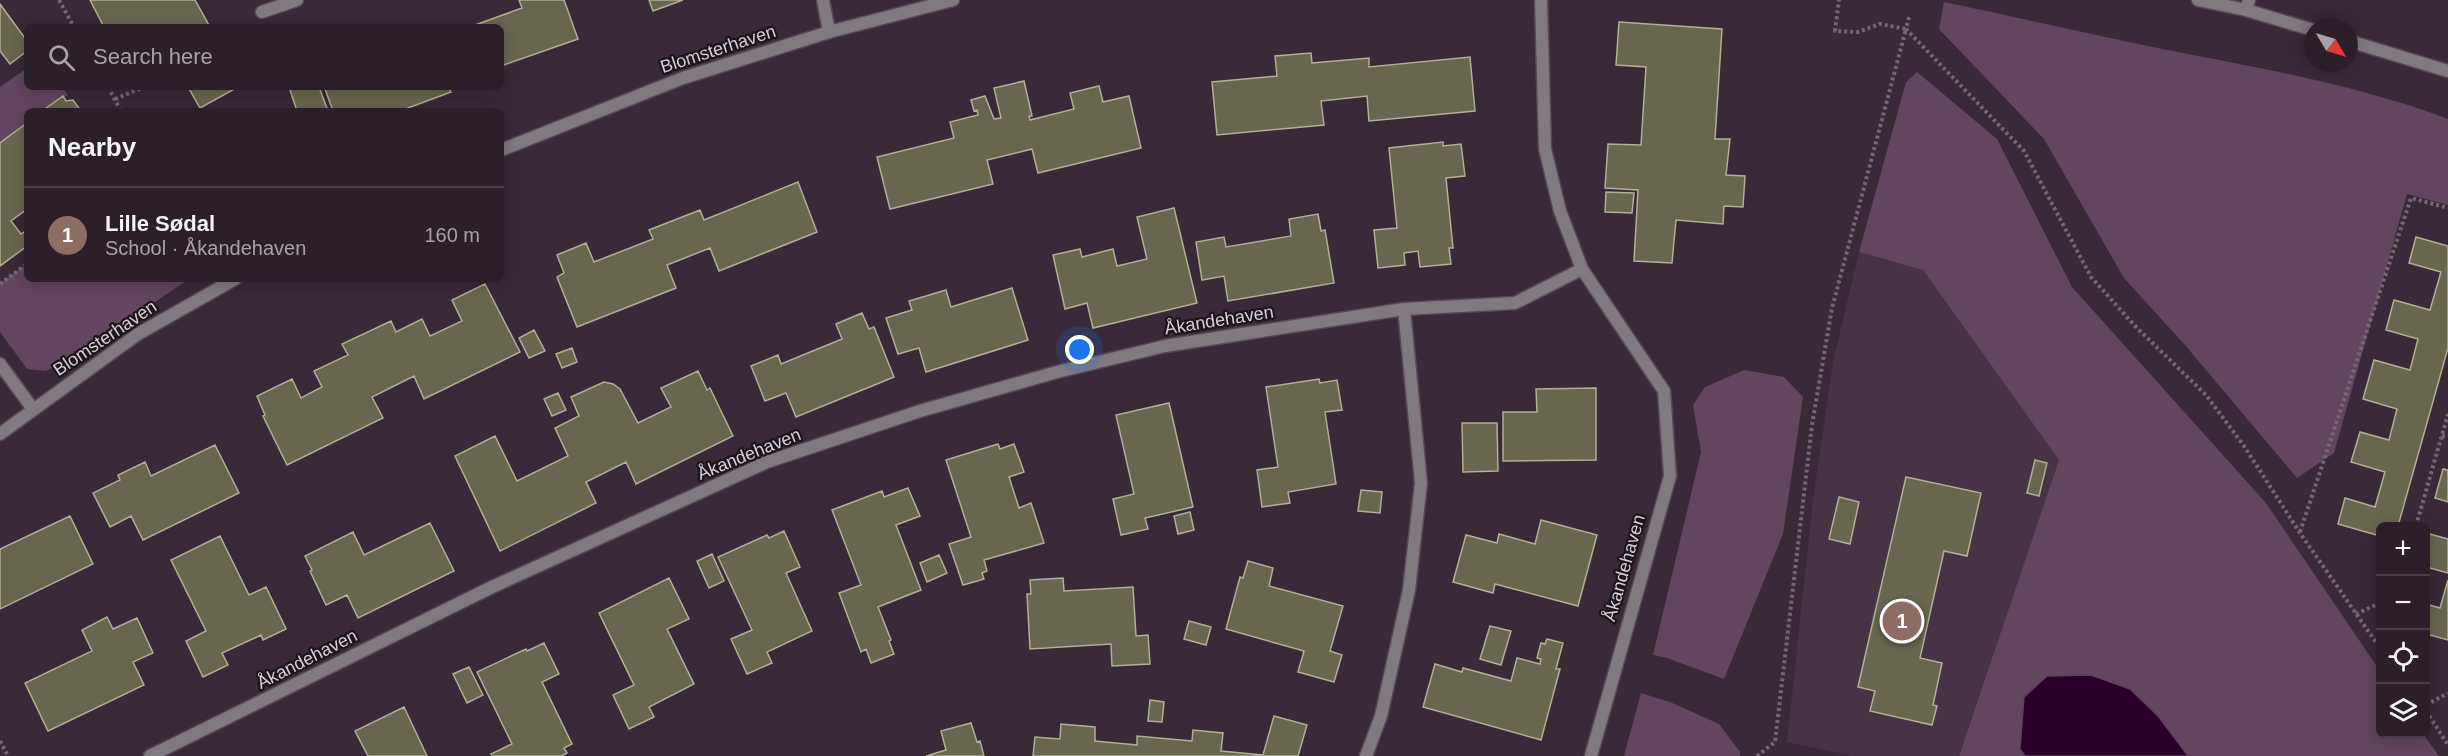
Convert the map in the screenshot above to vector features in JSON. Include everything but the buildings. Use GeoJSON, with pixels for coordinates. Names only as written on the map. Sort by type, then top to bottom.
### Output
{"type":"FeatureCollection","features":[{"type":"Feature","properties":{"kind":"street"},"geometry":{"type":"LineString","coordinates":[[262,12],[297,0]]}},
{"type":"Feature","properties":{"kind":"street"},"geometry":{"type":"LineString","coordinates":[[823,0],[829,32]]}},
{"type":"Feature","properties":{"kind":"street","name":"Blomsterhaven"},"geometry":{"type":"LineString","coordinates":[[504,149],[683,78],[829,32],[953,0]]}},
{"type":"Feature","properties":{"kind":"street","name":"Åkandehaven"},"geometry":{"type":"LineString","coordinates":[[1541,0],[1545,149],[1560,211],[1582,269],[1664,392],[1670,476],[1591,756]]}},
{"type":"Feature","properties":{"kind":"street"},"geometry":{"type":"LineString","coordinates":[[2198,0],[2248,5],[2304,27]]}},
{"type":"Feature","properties":{"kind":"street"},"geometry":{"type":"LineString","coordinates":[[2358,44],[2448,71]]}},
{"type":"Feature","properties":{"kind":"street","name":"Åkandehaven"},"geometry":{"type":"LineString","coordinates":[[150,756],[492,587],[767,462],[920,411],[1057,372],[1165,346],[1404,309],[1515,303],[1582,269]]}},
{"type":"Feature","properties":{"kind":"street","name":"Blomsterhaven"},"geometry":{"type":"LineString","coordinates":[[0,434],[138,334],[230,282]]}},
{"type":"Feature","properties":{"kind":"street"},"geometry":{"type":"LineString","coordinates":[[1366,756],[1381,716],[1409,590],[1421,483],[1404,309]]}},
{"type":"Feature","properties":{"kind":"street"},"geometry":{"type":"LineString","coordinates":[[0,364],[33,409]]}},
{"type":"Feature","properties":{"kind":"path"},"geometry":{"type":"LineString","coordinates":[[58,0],[72,24]]}},
{"type":"Feature","properties":{"kind":"path"},"geometry":{"type":"LineString","coordinates":[[1839,0],[1835,31],[1858,32],[1880,24],[1906,29],[2024,151],[2091,277],[2135,326],[2206,395],[2244,446],[2300,533],[2376,642]]}},
{"type":"Feature","properties":{"kind":"path"},"geometry":{"type":"LineString","coordinates":[[1757,756],[1775,742],[1812,425],[1832,308],[1909,17]]}},
{"type":"Feature","properties":{"kind":"path"},"geometry":{"type":"LineString","coordinates":[[110,90],[120,108]]}},
{"type":"Feature","properties":{"kind":"path"},"geometry":{"type":"LineString","coordinates":[[115,99],[137,90]]}},
{"type":"Feature","properties":{"kind":"path"},"geometry":{"type":"LineString","coordinates":[[2300,533],[2411,198],[2448,208]]}},
{"type":"Feature","properties":{"kind":"path"},"geometry":{"type":"LineString","coordinates":[[0,284],[24,266]]}},
{"type":"Feature","properties":{"kind":"path"},"geometry":{"type":"LineString","coordinates":[[2417,522],[2448,414]]}},
{"type":"Feature","properties":{"kind":"path"},"geometry":{"type":"LineString","coordinates":[[2442,436],[2448,437]]}},
{"type":"Feature","properties":{"kind":"path"},"geometry":{"type":"LineString","coordinates":[[2356,614],[2376,605]]}},
{"type":"Feature","properties":{"kind":"path"},"geometry":{"type":"LineString","coordinates":[[2430,703],[2448,693]]}},
{"type":"Feature","properties":{"kind":"path"},"geometry":{"type":"LineString","coordinates":[[2430,717],[2448,745]]}},
{"type":"Feature","properties":{"kind":"path"},"geometry":{"type":"LineString","coordinates":[[0,741],[8,756]]}},
{"type":"Feature","properties":{"kind":"shaded area"},"geometry":{"type":"Polygon","coordinates":[[[1944,2],[2320,81],[2384,98],[2448,119],[2448,205],[2407,194],[2334,453],[2297,478],[2184,344],[2124,278],[2044,139],[1939,29],[1944,2]]]}},
{"type":"Feature","properties":{"kind":"shaded area"},"geometry":{"type":"Polygon","coordinates":[[[24,70],[24,90],[64,90],[68,95],[50,108],[24,108],[24,126],[0,144],[0,87],[24,70]]]}},
{"type":"Feature","properties":{"kind":"shaded area"},"geometry":{"type":"Polygon","coordinates":[[[1917,72],[1997,139],[2072,287],[2266,503],[2376,665],[2376,738],[2426,738],[2439,756],[1959,756],[2059,460],[1923,270],[1859,252],[1906,82],[1917,72]]]}},
{"type":"Feature","properties":{"kind":"shaded area"},"geometry":{"type":"Polygon","coordinates":[[[1859,252],[1923,270],[2059,460],[1959,756],[1852,756],[1787,742],[1813,500],[1833,362],[1859,252]]]}},
{"type":"Feature","properties":{"kind":"shaded area"},"geometry":{"type":"Polygon","coordinates":[[[24,266],[24,282],[185,282],[62,365],[45,371],[27,369],[0,332],[0,283],[24,266]]]}},
{"type":"Feature","properties":{"kind":"shaded area"},"geometry":{"type":"Polygon","coordinates":[[[1744,370],[1784,377],[1803,397],[1783,534],[1724,679],[1653,655],[1701,452],[1693,405],[1705,387],[1744,370]]]}},
{"type":"Feature","properties":{"kind":"shaded area"},"geometry":{"type":"Polygon","coordinates":[[[2091,675],[2130,689],[2159,717],[2188,756],[2025,756],[2020,749],[2024,697],[2047,676],[2091,675]]]}},
{"type":"Feature","properties":{"kind":"shaded area"},"geometry":{"type":"Polygon","coordinates":[[[1641,693],[1670,702],[1719,724],[1740,752],[1740,756],[1624,756],[1641,693]]]}},
{"type":"Feature","properties":{"kind":"place","name":"Lille Sødal"},"geometry":{"type":"Point","coordinates":[1902,621]}}]}
